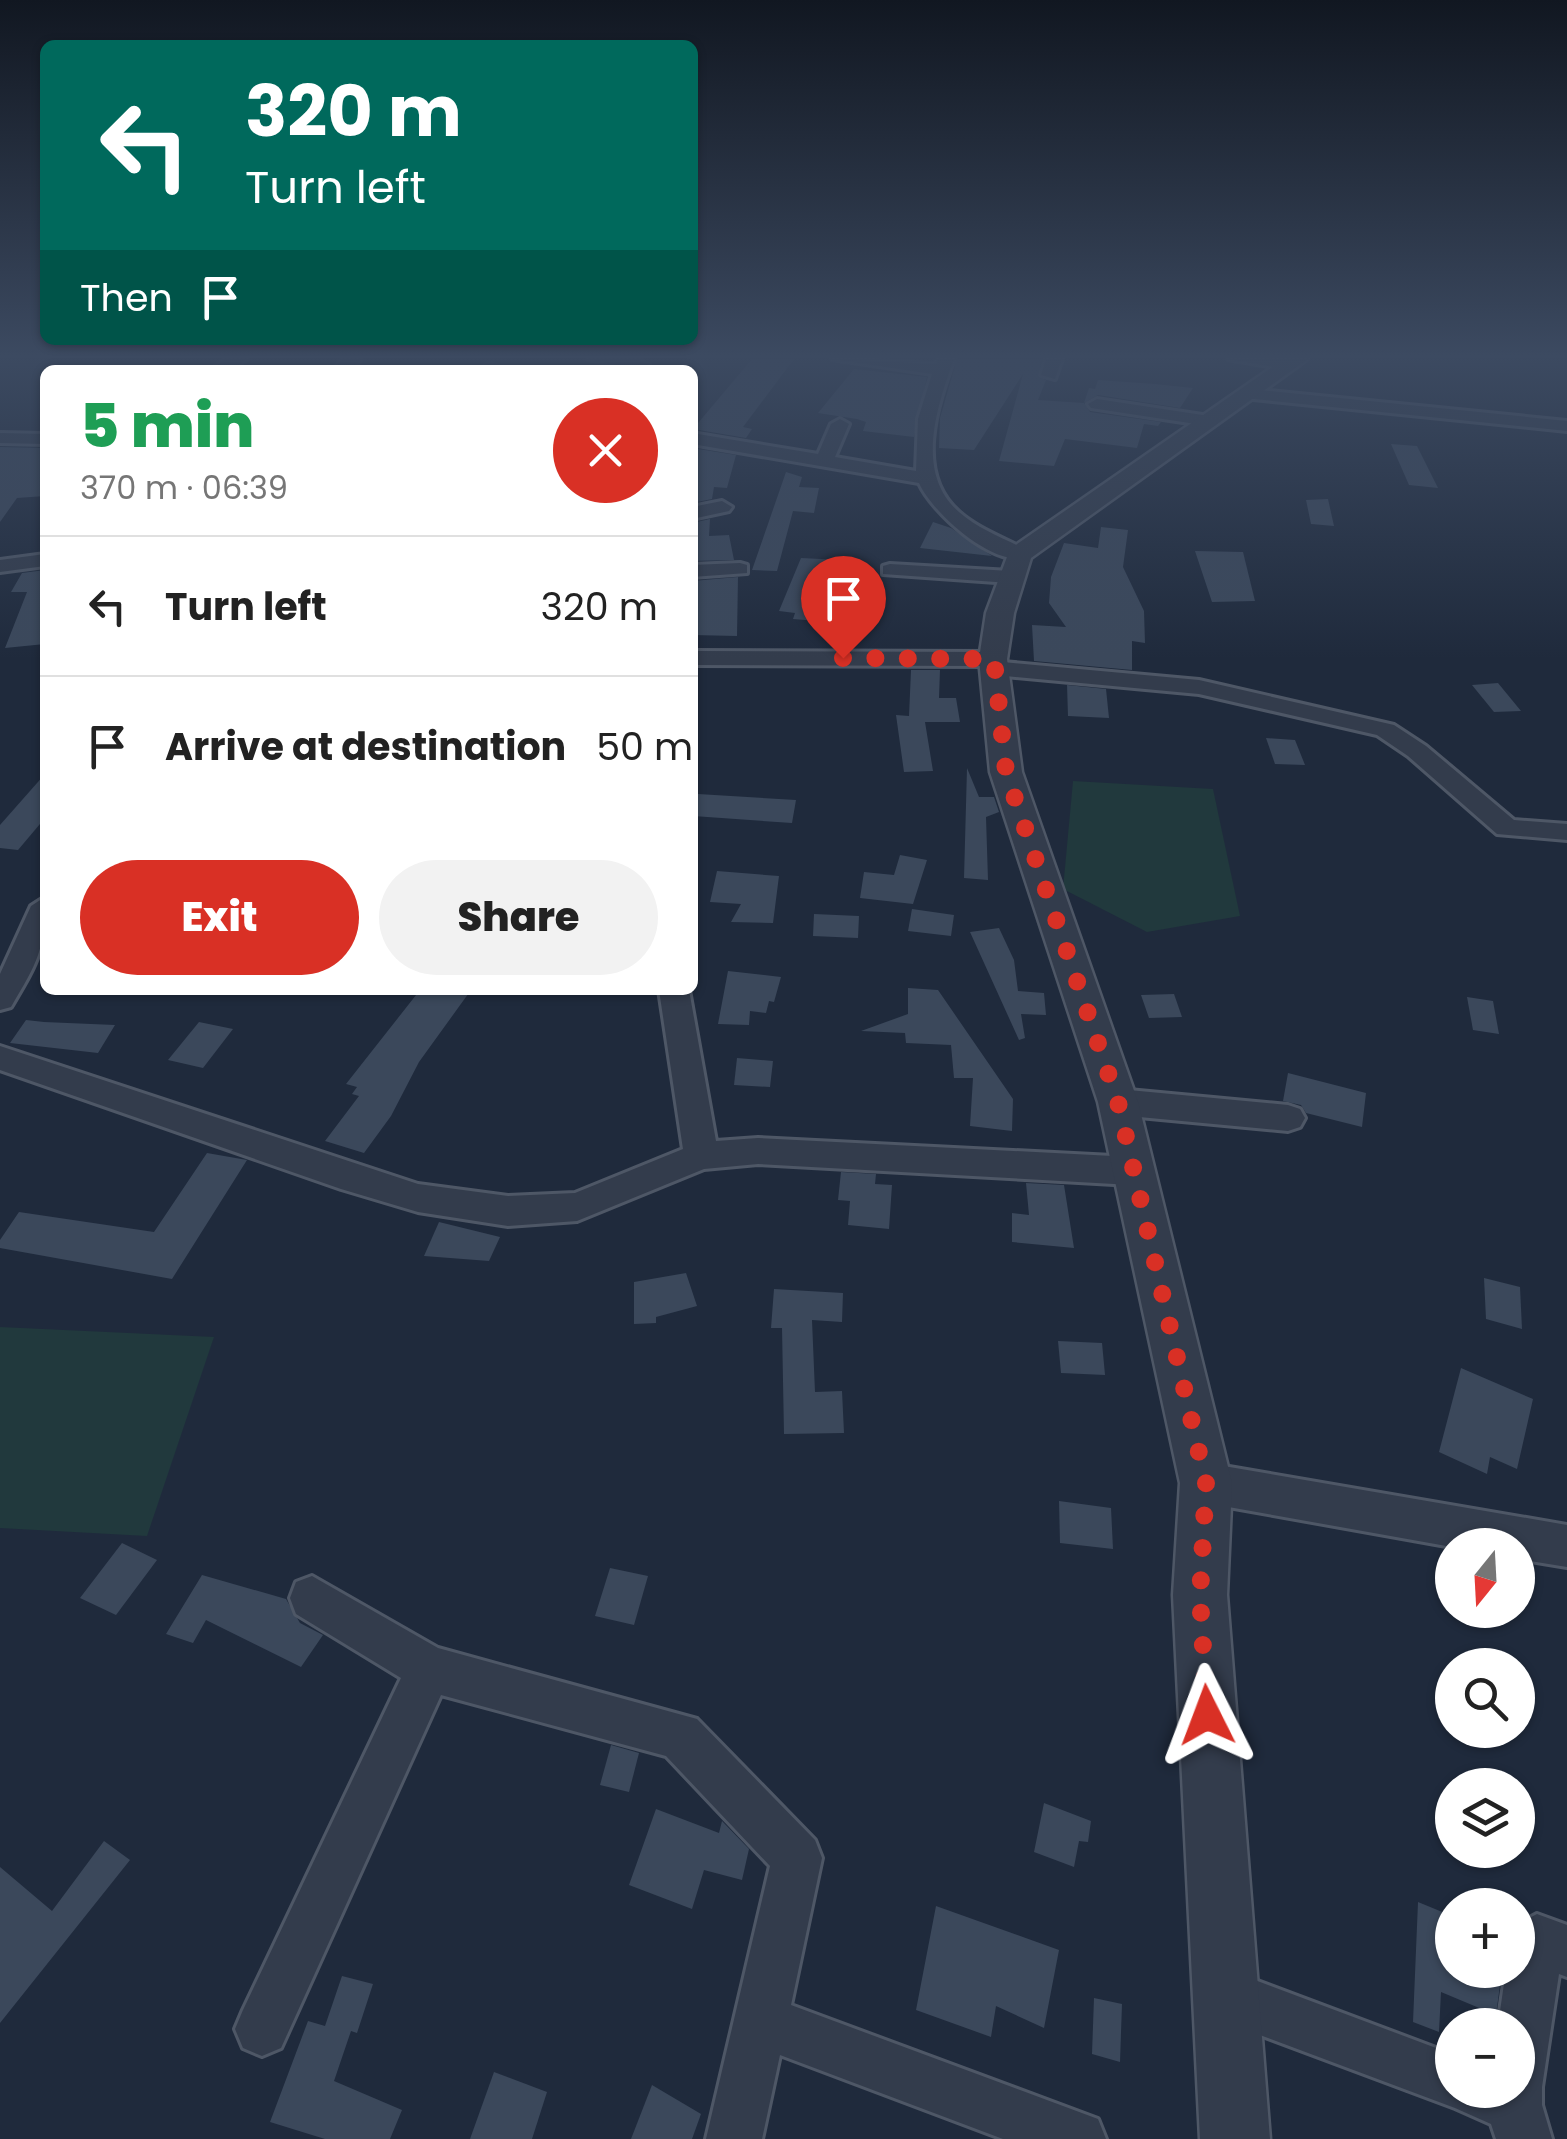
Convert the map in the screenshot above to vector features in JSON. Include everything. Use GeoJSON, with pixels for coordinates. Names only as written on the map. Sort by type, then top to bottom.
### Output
{"type":"FeatureCollection","features":[{"type":"Feature","properties":{"kind":"street"},"geometry":{"type":"LineString","coordinates":[[811,459],[925,478]]}},
{"type":"Feature","properties":{"kind":"street"},"geometry":{"type":"LineString","coordinates":[[923,459],[925,478],[952,517],[1015,566]]}},
{"type":"Feature","properties":{"kind":"street"},"geometry":{"type":"LineString","coordinates":[[890,570],[1015,566],[1159,459]]}},
{"type":"Feature","properties":{"kind":"street"},"geometry":{"type":"LineString","coordinates":[[698,513],[722,507]]}},
{"type":"Feature","properties":{"kind":"street"},"geometry":{"type":"LineString","coordinates":[[0,566],[40,561]]}},
{"type":"Feature","properties":{"kind":"street"},"geometry":{"type":"LineString","coordinates":[[1015,566],[994,664],[1006,772],[1118,1102],[1206,1483],[1200,1596],[1235,2139]]}},
{"type":"Feature","properties":{"kind":"street"},"geometry":{"type":"LineString","coordinates":[[698,571],[740,569]]}},
{"type":"Feature","properties":{"kind":"street"},"geometry":{"type":"LineString","coordinates":[[698,658],[994,664],[1200,687],[1385,730],[1417,750],[1507,828],[1567,832]]}},
{"type":"Feature","properties":{"kind":"street"},"geometry":{"type":"LineString","coordinates":[[0,999],[24,961],[40,919]]}},
{"type":"Feature","properties":{"kind":"street"},"geometry":{"type":"LineString","coordinates":[[675,995],[701,1156]]}},
{"type":"Feature","properties":{"kind":"street"},"geometry":{"type":"LineString","coordinates":[[0,1058],[341,1176],[418,1198],[490,1208],[577,1206],[701,1156],[758,1151],[1132,1171]]}},
{"type":"Feature","properties":{"kind":"street"},"geometry":{"type":"LineString","coordinates":[[1118,1102],[1288,1118]]}},
{"type":"Feature","properties":{"kind":"street"},"geometry":{"type":"LineString","coordinates":[[1206,1483],[1567,1546]]}},
{"type":"Feature","properties":{"kind":"street"},"geometry":{"type":"LineString","coordinates":[[312,1598],[429,1669],[680,1736],[797,1858],[734,2139]]}},
{"type":"Feature","properties":{"kind":"street"},"geometry":{"type":"LineString","coordinates":[[262,2029],[429,1669]]}},
{"type":"Feature","properties":{"kind":"street"},"geometry":{"type":"LineString","coordinates":[[1525,2008],[1537,1940],[1567,1951]]}},
{"type":"Feature","properties":{"kind":"street"},"geometry":{"type":"LineString","coordinates":[[1224,1994],[1435,2075]]}},
{"type":"Feature","properties":{"kind":"street"},"geometry":{"type":"LineString","coordinates":[[760,2021],[1078,2139]]}},
{"type":"Feature","properties":{"kind":"green space"},"geometry":{"type":"Polygon","coordinates":[[[1073,781],[1213,789],[1240,916],[1147,932],[1063,889],[1073,781]]]}},
{"type":"Feature","properties":{"kind":"green space"},"geometry":{"type":"Polygon","coordinates":[[[0,1327],[214,1337],[147,1536],[0,1528],[0,1327]]]}},
{"type":"Feature","properties":{"kind":"building"},"geometry":{"type":"Polygon","coordinates":[[[0,459],[40,459],[40,496],[17,498],[0,522],[0,459]]]}},
{"type":"Feature","properties":{"kind":"building"},"geometry":{"type":"Polygon","coordinates":[[[698,459],[735,459],[727,488],[714,487],[712,499],[698,502],[698,459]]]}},
{"type":"Feature","properties":{"kind":"building"},"geometry":{"type":"Polygon","coordinates":[[[1000,459],[1057,459],[1054,466],[1000,459]]]}},
{"type":"Feature","properties":{"kind":"building"},"geometry":{"type":"Polygon","coordinates":[[[1398,459],[1423,459],[1438,488],[1409,485],[1398,459]]]}},
{"type":"Feature","properties":{"kind":"building"},"geometry":{"type":"Polygon","coordinates":[[[786,472],[802,477],[799,487],[819,488],[814,513],[793,511],[777,571],[752,570],[786,472]]]}},
{"type":"Feature","properties":{"kind":"building"},"geometry":{"type":"Polygon","coordinates":[[[1328,499],[1334,526],[1311,524],[1306,500],[1328,499]]]}},
{"type":"Feature","properties":{"kind":"building"},"geometry":{"type":"Polygon","coordinates":[[[710,519],[709,536],[729,535],[734,560],[698,561],[698,522],[710,519]]]}},
{"type":"Feature","properties":{"kind":"building"},"geometry":{"type":"Polygon","coordinates":[[[933,522],[951,528],[992,556],[920,548],[933,522]]]}},
{"type":"Feature","properties":{"kind":"building"},"geometry":{"type":"Polygon","coordinates":[[[1101,527],[1128,530],[1123,567],[1144,611],[1145,643],[1132,641],[1132,670],[1034,661],[1032,625],[1066,627],[1049,603],[1051,577],[1064,543],[1098,548],[1101,527]]]}},
{"type":"Feature","properties":{"kind":"building"},"geometry":{"type":"Polygon","coordinates":[[[1195,551],[1243,552],[1255,601],[1212,602],[1195,551]]]}},
{"type":"Feature","properties":{"kind":"building"},"geometry":{"type":"Polygon","coordinates":[[[801,558],[842,560],[829,622],[793,619],[795,613],[779,611],[801,558]]]}},
{"type":"Feature","properties":{"kind":"building"},"geometry":{"type":"Polygon","coordinates":[[[40,571],[40,644],[5,648],[27,592],[11,592],[22,573],[40,571]]]}},
{"type":"Feature","properties":{"kind":"building"},"geometry":{"type":"Polygon","coordinates":[[[738,577],[737,636],[698,635],[698,580],[738,577]]]}},
{"type":"Feature","properties":{"kind":"building"},"geometry":{"type":"Polygon","coordinates":[[[911,670],[940,670],[939,698],[956,698],[960,722],[925,722],[933,771],[904,772],[896,715],[909,716],[911,670]]]}},
{"type":"Feature","properties":{"kind":"building"},"geometry":{"type":"Polygon","coordinates":[[[1498,683],[1521,711],[1494,712],[1472,685],[1498,683]]]}},
{"type":"Feature","properties":{"kind":"building"},"geometry":{"type":"Polygon","coordinates":[[[1067,685],[1106,689],[1109,718],[1068,716],[1067,685]]]}},
{"type":"Feature","properties":{"kind":"building"},"geometry":{"type":"Polygon","coordinates":[[[1266,738],[1295,740],[1305,765],[1275,764],[1266,738]]]}},
{"type":"Feature","properties":{"kind":"building"},"geometry":{"type":"Polygon","coordinates":[[[967,768],[979,797],[994,797],[999,812],[986,817],[988,880],[964,878],[967,768]]]}},
{"type":"Feature","properties":{"kind":"building"},"geometry":{"type":"Polygon","coordinates":[[[40,780],[40,824],[18,850],[0,848],[0,825],[40,780]]]}},
{"type":"Feature","properties":{"kind":"building"},"geometry":{"type":"Polygon","coordinates":[[[698,794],[796,800],[792,823],[698,816],[698,794]]]}},
{"type":"Feature","properties":{"kind":"building"},"geometry":{"type":"Polygon","coordinates":[[[900,855],[927,860],[913,904],[860,898],[864,872],[894,875],[900,855]]]}},
{"type":"Feature","properties":{"kind":"building"},"geometry":{"type":"Polygon","coordinates":[[[717,871],[779,876],[773,923],[731,922],[741,904],[710,902],[717,871]]]}},
{"type":"Feature","properties":{"kind":"building"},"geometry":{"type":"Polygon","coordinates":[[[912,909],[954,915],[951,936],[908,931],[912,909]]]}},
{"type":"Feature","properties":{"kind":"building"},"geometry":{"type":"Polygon","coordinates":[[[814,914],[859,916],[858,938],[813,936],[814,914]]]}},
{"type":"Feature","properties":{"kind":"building"},"geometry":{"type":"Polygon","coordinates":[[[999,928],[1014,960],[1018,991],[1044,993],[1046,1015],[1021,1014],[1025,1038],[1019,1040],[970,932],[999,928]]]}},
{"type":"Feature","properties":{"kind":"building"},"geometry":{"type":"Polygon","coordinates":[[[728,971],[781,977],[774,1002],[769,1001],[766,1013],[750,1011],[749,1025],[718,1024],[728,971]]]}},
{"type":"Feature","properties":{"kind":"building"},"geometry":{"type":"Polygon","coordinates":[[[908,988],[938,990],[1013,1099],[1012,1131],[970,1126],[973,1078],[954,1078],[951,1045],[906,1043],[905,1033],[861,1031],[908,1014],[908,988]]]}},
{"type":"Feature","properties":{"kind":"building"},"geometry":{"type":"Polygon","coordinates":[[[1174,994],[1182,1017],[1149,1018],[1141,995],[1174,994]]]}},
{"type":"Feature","properties":{"kind":"building"},"geometry":{"type":"Polygon","coordinates":[[[416,995],[467,995],[419,1062],[391,1116],[364,1153],[325,1141],[359,1096],[352,1094],[357,1087],[346,1084],[416,995]]]}},
{"type":"Feature","properties":{"kind":"building"},"geometry":{"type":"Polygon","coordinates":[[[1467,997],[1493,1001],[1499,1034],[1473,1030],[1467,997]]]}},
{"type":"Feature","properties":{"kind":"building"},"geometry":{"type":"Polygon","coordinates":[[[26,1020],[115,1025],[98,1053],[10,1043],[26,1020]]]}},
{"type":"Feature","properties":{"kind":"building"},"geometry":{"type":"Polygon","coordinates":[[[199,1022],[233,1029],[203,1068],[168,1060],[199,1022]]]}},
{"type":"Feature","properties":{"kind":"building"},"geometry":{"type":"Polygon","coordinates":[[[737,1058],[773,1061],[770,1087],[734,1085],[737,1058]]]}},
{"type":"Feature","properties":{"kind":"building"},"geometry":{"type":"Polygon","coordinates":[[[1288,1073],[1366,1093],[1362,1127],[1306,1113],[1301,1105],[1283,1101],[1288,1073]]]}},
{"type":"Feature","properties":{"kind":"building"},"geometry":{"type":"Polygon","coordinates":[[[207,1153],[247,1160],[172,1279],[0,1248],[0,1240],[19,1212],[154,1232],[207,1153]]]}},
{"type":"Feature","properties":{"kind":"building"},"geometry":{"type":"Polygon","coordinates":[[[841,1172],[876,1174],[875,1184],[892,1185],[889,1229],[848,1225],[850,1201],[838,1200],[841,1172]]]}},
{"type":"Feature","properties":{"kind":"building"},"geometry":{"type":"Polygon","coordinates":[[[1026,1183],[1064,1185],[1074,1248],[1012,1242],[1012,1213],[1029,1215],[1026,1183]]]}},
{"type":"Feature","properties":{"kind":"building"},"geometry":{"type":"Polygon","coordinates":[[[439,1222],[500,1237],[489,1261],[424,1256],[439,1222]]]}},
{"type":"Feature","properties":{"kind":"building"},"geometry":{"type":"Polygon","coordinates":[[[686,1273],[697,1306],[656,1317],[656,1323],[634,1324],[634,1282],[686,1273]]]}},
{"type":"Feature","properties":{"kind":"building"},"geometry":{"type":"Polygon","coordinates":[[[1484,1278],[1520,1287],[1522,1329],[1486,1319],[1484,1278]]]}},
{"type":"Feature","properties":{"kind":"building"},"geometry":{"type":"Polygon","coordinates":[[[774,1289],[843,1293],[842,1322],[812,1320],[815,1392],[842,1391],[844,1433],[784,1434],[782,1328],[771,1328],[774,1289]]]}},
{"type":"Feature","properties":{"kind":"building"},"geometry":{"type":"Polygon","coordinates":[[[1058,1341],[1102,1343],[1105,1375],[1061,1373],[1058,1341]]]}},
{"type":"Feature","properties":{"kind":"building"},"geometry":{"type":"Polygon","coordinates":[[[1461,1368],[1533,1399],[1517,1469],[1490,1457],[1487,1474],[1439,1452],[1461,1368]]]}},
{"type":"Feature","properties":{"kind":"building"},"geometry":{"type":"Polygon","coordinates":[[[1059,1501],[1111,1508],[1113,1549],[1060,1543],[1059,1501]]]}},
{"type":"Feature","properties":{"kind":"building"},"geometry":{"type":"Polygon","coordinates":[[[122,1543],[157,1560],[116,1615],[80,1598],[122,1543]]]}},
{"type":"Feature","properties":{"kind":"building"},"geometry":{"type":"Polygon","coordinates":[[[610,1568],[648,1576],[634,1625],[595,1616],[610,1568]]]}},
{"type":"Feature","properties":{"kind":"building"},"geometry":{"type":"Polygon","coordinates":[[[202,1575],[286,1599],[300,1623],[323,1635],[301,1667],[206,1620],[193,1643],[166,1634],[202,1575]]]}},
{"type":"Feature","properties":{"kind":"building"},"geometry":{"type":"Polygon","coordinates":[[[611,1745],[639,1753],[629,1792],[600,1785],[611,1745]]]}},
{"type":"Feature","properties":{"kind":"building"},"geometry":{"type":"Polygon","coordinates":[[[1044,1803],[1091,1821],[1088,1842],[1079,1841],[1074,1867],[1034,1852],[1044,1803]]]}},
{"type":"Feature","properties":{"kind":"building"},"geometry":{"type":"Polygon","coordinates":[[[656,1809],[719,1833],[722,1821],[749,1849],[742,1880],[704,1870],[692,1909],[629,1885],[656,1809]]]}},
{"type":"Feature","properties":{"kind":"building"},"geometry":{"type":"Polygon","coordinates":[[[104,1841],[130,1860],[0,2023],[0,1867],[52,1911],[104,1841]]]}},
{"type":"Feature","properties":{"kind":"building"},"geometry":{"type":"Polygon","coordinates":[[[1418,1902],[1435,1909],[1435,1988],[1500,1988],[1497,2008],[1479,2008],[1441,1992],[1440,2008],[1435,2008],[1435,2030],[1413,2022],[1418,1902]]]}},
{"type":"Feature","properties":{"kind":"building"},"geometry":{"type":"Polygon","coordinates":[[[936,1906],[1059,1950],[1044,2028],[996,2006],[991,2037],[916,2010],[936,1906]]]}},
{"type":"Feature","properties":{"kind":"building"},"geometry":{"type":"Polygon","coordinates":[[[342,1976],[373,1984],[357,2033],[351,2031],[334,2081],[402,2110],[390,2139],[325,2139],[270,2122],[308,2021],[325,2026],[342,1976]]]}},
{"type":"Feature","properties":{"kind":"building"},"geometry":{"type":"Polygon","coordinates":[[[1094,1998],[1122,2004],[1120,2062],[1092,2054],[1094,1998]]]}},
{"type":"Feature","properties":{"kind":"building"},"geometry":{"type":"Polygon","coordinates":[[[494,2072],[547,2092],[532,2139],[470,2139],[494,2072]]]}},
{"type":"Feature","properties":{"kind":"building"},"geometry":{"type":"Polygon","coordinates":[[[652,2085],[701,2114],[692,2139],[631,2139],[652,2085]]]}},
{"type":"Feature","properties":{"kind":"route"},"geometry":{"type":"LineString","coordinates":[[843,658],[994,659],[1006,772],[1118,1102],[1206,1483],[1200,1596],[1207,1715]]}}]}
